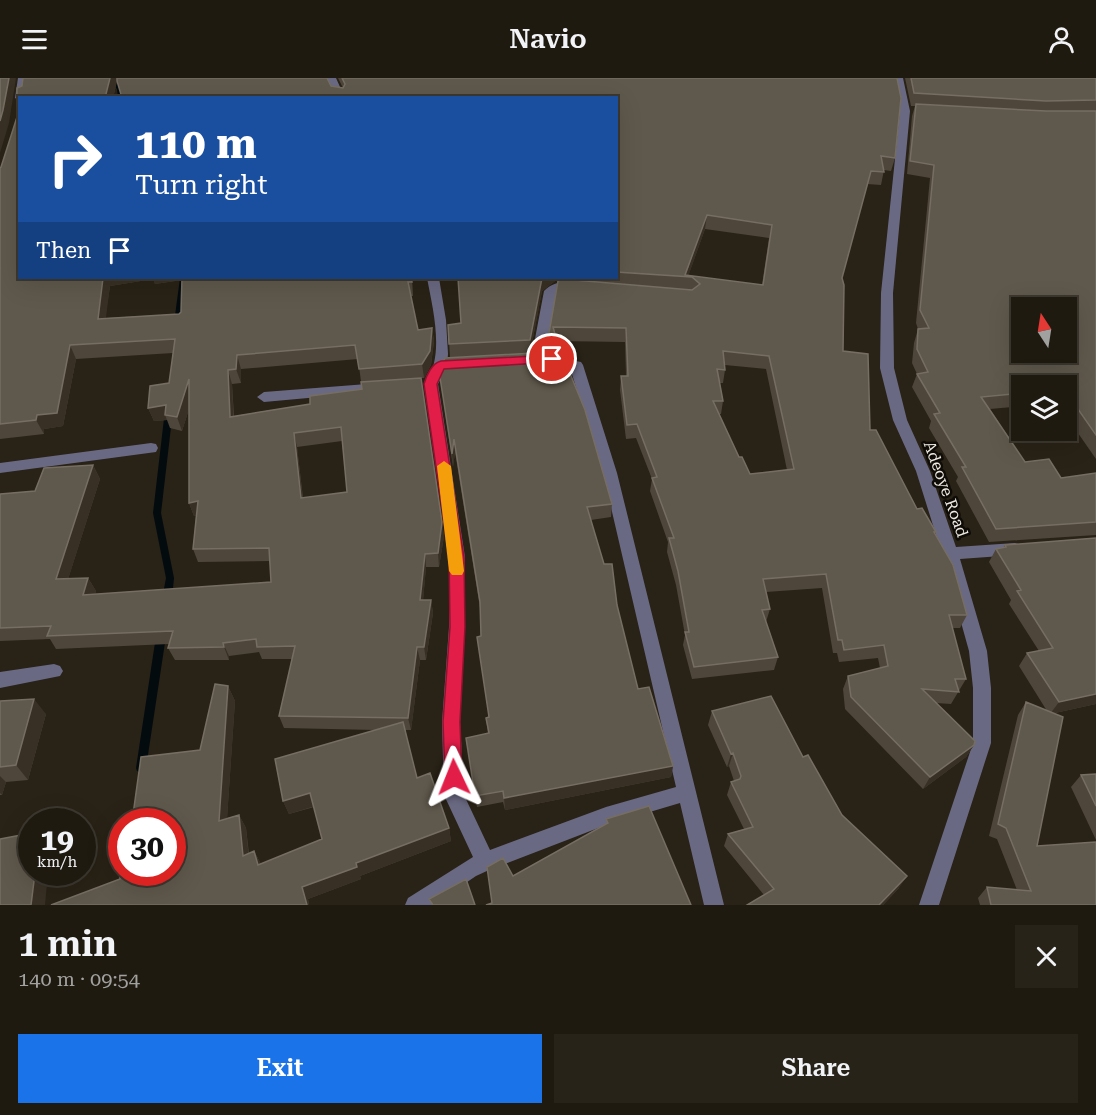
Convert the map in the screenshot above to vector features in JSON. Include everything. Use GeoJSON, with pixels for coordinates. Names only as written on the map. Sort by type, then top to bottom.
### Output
{"type":"FeatureCollection","features":[{"type":"Feature","properties":{"kind":"street"},"geometry":{"type":"LineString","coordinates":[[20,96],[23,78]]}},
{"type":"Feature","properties":{"kind":"street"},"geometry":{"type":"LineString","coordinates":[[331,78],[339,96]]}},
{"type":"Feature","properties":{"kind":"street","name":"Adeoye Road"},"geometry":{"type":"LineString","coordinates":[[898,78],[911,112],[887,293],[887,368],[900,420],[923,471],[950,554],[978,651],[982,688],[982,743],[929,905]]}},
{"type":"Feature","properties":{"kind":"street"},"geometry":{"type":"LineString","coordinates":[[433,279],[439,301],[448,365],[425,385],[457,557],[457,627],[451,722],[454,795],[485,862]]}},
{"type":"Feature","properties":{"kind":"street"},"geometry":{"type":"LineString","coordinates":[[586,287],[558,286],[550,291],[533,360],[552,359],[576,365],[610,472],[714,905]]}},
{"type":"Feature","properties":{"kind":"street"},"geometry":{"type":"LineString","coordinates":[[264,397],[395,387]]}},
{"type":"Feature","properties":{"kind":"street"},"geometry":{"type":"LineString","coordinates":[[0,468],[151,448]]}},
{"type":"Feature","properties":{"kind":"street"},"geometry":{"type":"LineString","coordinates":[[950,554],[1029,548]]}},
{"type":"Feature","properties":{"kind":"street"},"geometry":{"type":"LineString","coordinates":[[0,680],[54,671]]}},
{"type":"Feature","properties":{"kind":"street"},"geometry":{"type":"LineString","coordinates":[[415,905],[469,869],[485,862],[606,816],[688,792]]}},
{"type":"Feature","properties":{"kind":"building"},"geometry":{"type":"Polygon","coordinates":[[[0,78],[9,78],[0,121],[0,78]]]}},
{"type":"Feature","properties":{"kind":"building"},"geometry":{"type":"Polygon","coordinates":[[[23,78],[110,78],[106,96],[18,96],[18,279],[103,279],[98,319],[179,314],[181,312],[182,279],[411,279],[412,282],[408,282],[418,330],[432,328],[430,351],[422,364],[359,369],[355,345],[237,355],[236,369],[228,370],[230,417],[310,404],[310,396],[362,389],[361,382],[421,378],[442,522],[438,553],[425,554],[420,600],[431,600],[424,647],[417,647],[408,718],[279,716],[295,646],[257,647],[256,639],[223,643],[224,647],[168,648],[173,631],[47,636],[51,626],[0,628],[0,494],[35,491],[44,468],[93,465],[56,579],[88,578],[83,595],[271,582],[269,548],[193,549],[198,501],[189,503],[189,379],[177,417],[165,415],[166,405],[148,408],[150,386],[169,383],[175,339],[70,345],[57,413],[37,415],[36,420],[0,424],[0,168],[17,117],[17,88],[22,86],[23,78]],[[341,427],[294,433],[301,498],[347,492],[341,427]]]}},
{"type":"Feature","properties":{"kind":"building"},"geometry":{"type":"Polygon","coordinates":[[[117,78],[327,78],[331,86],[343,88],[345,84],[342,78],[897,78],[901,98],[895,158],[881,156],[884,172],[871,171],[842,278],[844,285],[843,351],[868,354],[870,430],[876,430],[917,509],[922,508],[953,565],[967,615],[949,615],[966,679],[955,679],[959,692],[922,689],[975,741],[974,745],[930,777],[851,697],[848,676],[888,666],[884,645],[844,650],[842,640],[838,640],[826,574],[763,579],[770,609],[762,610],[778,657],[694,667],[685,632],[689,632],[678,571],[669,538],[674,538],[652,478],[657,477],[637,424],[627,425],[621,376],[628,376],[626,328],[553,327],[557,341],[548,339],[558,281],[562,279],[692,290],[700,284],[692,277],[618,272],[618,96],[121,96],[117,78]],[[707,215],[685,275],[763,285],[772,225],[707,215]],[[723,351],[725,370],[717,369],[723,401],[713,401],[739,457],[742,457],[750,474],[794,469],[769,356],[723,351]]]}},
{"type":"Feature","properties":{"kind":"building"},"geometry":{"type":"Polygon","coordinates":[[[911,78],[1096,78],[1096,100],[1046,101],[914,93],[911,78]]]}},
{"type":"Feature","properties":{"kind":"building"},"geometry":{"type":"Polygon","coordinates":[[[916,104],[1046,111],[1096,111],[1096,435],[1077,409],[1077,375],[1011,375],[1011,394],[981,397],[1025,462],[1049,459],[1061,478],[1096,473],[1096,522],[996,529],[962,467],[966,467],[934,414],[940,413],[917,374],[928,372],[917,349],[918,329],[929,328],[920,310],[934,165],[910,161],[916,104]]]}},
{"type":"Feature","properties":{"kind":"building"},"geometry":{"type":"Polygon","coordinates":[[[458,279],[542,279],[530,340],[449,344],[448,325],[461,323],[458,279]]]}},
{"type":"Feature","properties":{"kind":"building"},"geometry":{"type":"Polygon","coordinates":[[[552,352],[562,354],[585,410],[612,504],[587,507],[604,564],[612,564],[617,605],[638,689],[649,687],[673,766],[504,798],[503,791],[475,796],[466,738],[489,733],[486,718],[489,717],[477,637],[481,636],[480,602],[454,439],[452,454],[439,371],[445,358],[552,352]]]}},
{"type":"Feature","properties":{"kind":"building"},"geometry":{"type":"Polygon","coordinates":[[[1096,538],[1096,694],[1059,702],[1027,653],[1053,648],[1017,591],[1021,590],[996,549],[1006,547],[1005,545],[1096,538]]]}},
{"type":"Feature","properties":{"kind":"building"},"geometry":{"type":"Polygon","coordinates":[[[215,684],[228,686],[219,821],[239,815],[243,856],[254,851],[258,865],[322,839],[310,793],[283,801],[275,759],[403,722],[417,778],[430,773],[449,828],[356,863],[357,867],[302,887],[307,905],[51,905],[108,884],[108,886],[186,886],[186,808],[134,808],[141,757],[200,750],[215,684]]]}},
{"type":"Feature","properties":{"kind":"building"},"geometry":{"type":"Polygon","coordinates":[[[771,696],[803,757],[808,755],[842,815],[907,876],[879,905],[747,905],[774,889],[728,834],[753,827],[731,782],[740,779],[741,776],[733,753],[731,754],[712,711],[771,696]]]}},
{"type":"Feature","properties":{"kind":"building"},"geometry":{"type":"Polygon","coordinates":[[[34,699],[16,765],[0,767],[0,701],[34,699]]]}},
{"type":"Feature","properties":{"kind":"building"},"geometry":{"type":"Polygon","coordinates":[[[1026,702],[1063,717],[1037,846],[1096,842],[1096,905],[991,905],[987,887],[1031,891],[1006,828],[998,824],[1026,702]]]}},
{"type":"Feature","properties":{"kind":"building"},"geometry":{"type":"Polygon","coordinates":[[[1096,774],[1096,806],[1081,775],[1096,774]]]}},
{"type":"Feature","properties":{"kind":"building"},"geometry":{"type":"Polygon","coordinates":[[[649,806],[691,905],[486,905],[492,903],[487,867],[503,858],[513,876],[608,823],[606,819],[649,806]]]}},
{"type":"Feature","properties":{"kind":"building"},"geometry":{"type":"Polygon","coordinates":[[[18,836],[18,886],[33,886],[31,905],[0,905],[0,839],[18,836]]]}},
{"type":"Feature","properties":{"kind":"building"},"geometry":{"type":"Polygon","coordinates":[[[466,879],[475,905],[433,905],[429,899],[466,879]]]}},
{"type":"Feature","properties":{"kind":"waterway"},"geometry":{"type":"LineString","coordinates":[[109,78],[120,89],[121,96]]}},
{"type":"Feature","properties":{"kind":"waterway"},"geometry":{"type":"LineString","coordinates":[[178,323],[183,279]]}},
{"type":"Feature","properties":{"kind":"waterway"},"geometry":{"type":"LineString","coordinates":[[167,599],[170,578],[157,513],[169,410]]}},
{"type":"Feature","properties":{"kind":"waterway"},"geometry":{"type":"LineString","coordinates":[[141,768],[161,636]]}},
{"type":"Feature","properties":{"kind":"slow traffic"},"geometry":{"type":"LineString","coordinates":[[444,466],[457,571]]}},
{"type":"Feature","properties":{"kind":"route"},"geometry":{"type":"LineString","coordinates":[[454,777],[451,722],[457,627],[457,557],[431,384],[432,377],[441,365],[552,359]]}}]}
